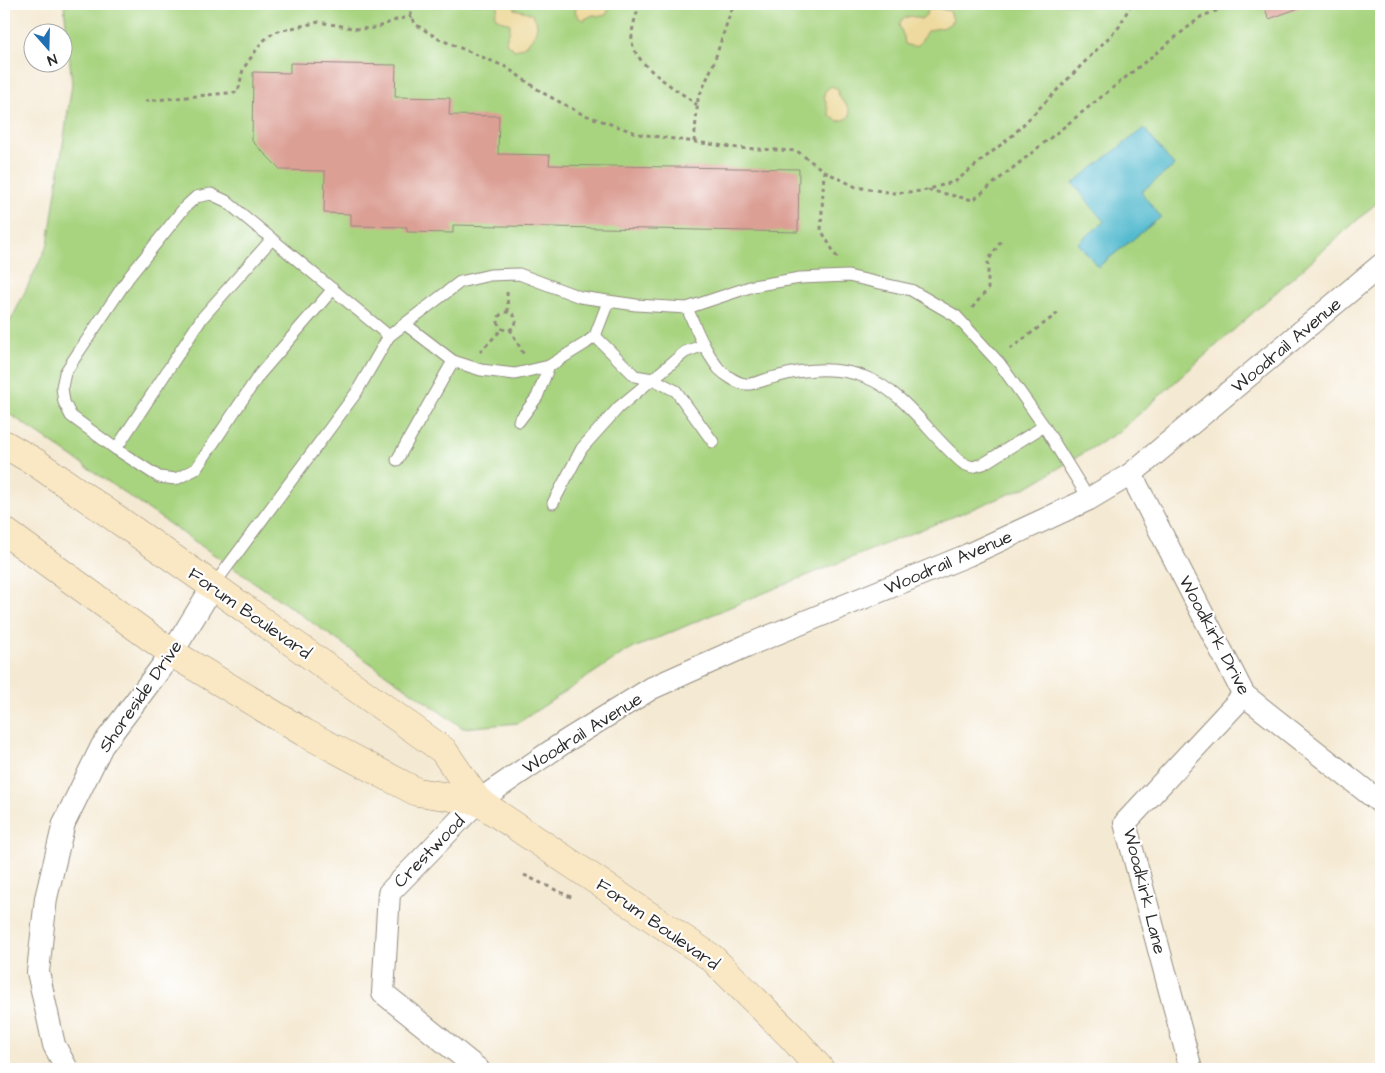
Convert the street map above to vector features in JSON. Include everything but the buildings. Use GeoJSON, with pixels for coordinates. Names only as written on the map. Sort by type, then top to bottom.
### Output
{"type":"FeatureCollection","features":[{"type":"Feature","properties":{"kind":"street","name":"Woodrail Avenue"},"geometry":{"type":"LineString","coordinates":[[478,801],[566,741],[652,688],[746,646],[968,555],[1090,499],[1131,474],[1381,265]]}},
{"type":"Feature","properties":{"kind":"street","name":"Forum Boulevard"},"geometry":{"type":"LineString","coordinates":[[4,444],[35,462],[213,586],[442,750],[478,801],[712,958],[794,1039],[820,1069]]}},
{"type":"Feature","properties":{"kind":"street","name":"Woodkirk Drive"},"geometry":{"type":"LineString","coordinates":[[1131,474],[1244,695],[1381,803]]}},
{"type":"Feature","properties":{"kind":"street","name":"Forum Boulevard"},"geometry":{"type":"LineString","coordinates":[[4,531],[172,654],[305,733],[414,791],[478,801]]}},
{"type":"Feature","properties":{"kind":"street","name":"Shoreside Drive"},"geometry":{"type":"LineString","coordinates":[[67,1069],[54,1045],[38,972],[46,898],[64,823],[102,746],[172,654],[213,586]]}},
{"type":"Feature","properties":{"kind":"street","name":"Woodkirk Lane"},"geometry":{"type":"LineString","coordinates":[[1191,1069],[1125,823],[1244,695]]}},
{"type":"Feature","properties":{"kind":"street","name":"Crestwood"},"geometry":{"type":"LineString","coordinates":[[478,801],[389,892],[383,994],[478,1069]]}},
{"type":"Feature","properties":{"kind":"lane"},"geometry":{"type":"LineString","coordinates":[[332,289],[259,375],[196,469],[176,479],[158,478],[71,416],[64,402],[62,387],[72,362],[129,277],[185,207],[196,197],[211,194],[226,201],[389,336]]}},
{"type":"Feature","properties":{"kind":"lane"},"geometry":{"type":"LineString","coordinates":[[116,449],[202,318],[271,240]]}},
{"type":"Feature","properties":{"kind":"lane"},"geometry":{"type":"LineString","coordinates":[[213,586],[356,393],[389,336],[460,282],[490,275],[520,274],[580,297],[608,302],[687,308],[753,286],[800,278],[848,276],[911,290],[956,316],[997,360],[1044,426],[1090,499]]}},
{"type":"Feature","properties":{"kind":"lane"},"geometry":{"type":"LineString","coordinates":[[405,324],[453,361],[481,370],[515,374],[549,366],[586,343],[595,336],[608,302]]}},
{"type":"Feature","properties":{"kind":"lane"},"geometry":{"type":"LineString","coordinates":[[687,308],[704,345],[720,370],[734,380],[745,384],[760,382],[774,377],[816,369],[844,371],[866,377],[898,396],[956,458],[972,467],[983,464],[1044,426]]}},
{"type":"Feature","properties":{"kind":"lane"},"geometry":{"type":"LineString","coordinates":[[595,336],[634,376],[653,379],[676,391],[714,442]]}},
{"type":"Feature","properties":{"kind":"lane"},"geometry":{"type":"LineString","coordinates":[[553,503],[582,448],[619,407],[685,352],[704,345]]}},
{"type":"Feature","properties":{"kind":"lane"},"geometry":{"type":"LineString","coordinates":[[397,460],[453,361]]}},
{"type":"Feature","properties":{"kind":"lane"},"geometry":{"type":"LineString","coordinates":[[518,421],[536,397],[549,366]]}},
{"type":"Feature","properties":{"kind":"path"},"geometry":{"type":"LineString","coordinates":[[407,4],[415,24],[439,39],[506,67],[543,93],[582,114],[639,134],[738,148],[796,152],[824,171],[856,187],[894,193],[927,190],[956,181],[1013,135],[1119,27],[1131,4]]}},
{"type":"Feature","properties":{"kind":"path"},"geometry":{"type":"LineString","coordinates":[[640,4],[633,25],[632,44],[644,64],[697,105]]}},
{"type":"Feature","properties":{"kind":"path"},"geometry":{"type":"LineString","coordinates":[[694,142],[698,99],[713,65],[731,11],[736,4]]}},
{"type":"Feature","properties":{"kind":"path"},"geometry":{"type":"LineString","coordinates":[[927,190],[972,200],[1202,16],[1236,4]]}},
{"type":"Feature","properties":{"kind":"path"},"geometry":{"type":"LineString","coordinates":[[145,101],[238,92],[243,69],[262,42],[274,32],[319,22],[358,29],[375,28],[412,16]]}},
{"type":"Feature","properties":{"kind":"path"},"geometry":{"type":"LineString","coordinates":[[824,171],[821,230],[848,276]]}},
{"type":"Feature","properties":{"kind":"path"},"geometry":{"type":"LineString","coordinates":[[959,320],[979,301],[988,289],[988,261],[1002,241]]}},
{"type":"Feature","properties":{"kind":"path"},"geometry":{"type":"LineString","coordinates":[[467,366],[502,329],[510,329],[515,326],[516,320],[513,315],[508,313],[502,314],[499,318],[499,324],[502,329]]}},
{"type":"Feature","properties":{"kind":"path"},"geometry":{"type":"LineString","coordinates":[[997,360],[1058,313]]}},
{"type":"Feature","properties":{"kind":"path"},"geometry":{"type":"LineString","coordinates":[[510,329],[532,370]]}},
{"type":"Feature","properties":{"kind":"green space"},"geometry":{"type":"Polygon","coordinates":[[[64,4],[1381,4],[1381,199],[1120,431],[1029,486],[749,599],[625,652],[518,723],[463,728],[4,410],[4,335],[48,244],[72,84],[72,22],[66,22],[64,4]]]}},
{"type":"Feature","properties":{"kind":"sand"},"geometry":{"type":"Polygon","coordinates":[[[498,4],[513,4],[515,9],[531,14],[535,19],[537,24],[536,30],[526,45],[515,50],[506,43],[510,24],[496,18],[495,13],[498,4]]]}},
{"type":"Feature","properties":{"kind":"sand"},"geometry":{"type":"Polygon","coordinates":[[[581,4],[609,4],[610,6],[606,15],[593,15],[583,20],[578,17],[575,11],[577,6],[581,4]]]}},
{"type":"Feature","properties":{"kind":"sand"},"geometry":{"type":"Polygon","coordinates":[[[937,8],[950,11],[953,20],[945,27],[927,31],[917,46],[905,44],[899,25],[902,19],[911,16],[921,19],[928,10],[937,8]]]}},
{"type":"Feature","properties":{"kind":"sand"},"geometry":{"type":"Polygon","coordinates":[[[831,86],[838,89],[840,98],[848,108],[850,115],[847,119],[838,121],[830,116],[824,96],[825,91],[831,86]]]}},
{"type":"Feature","properties":{"kind":"water"},"geometry":{"type":"Polygon","coordinates":[[[1144,128],[1174,166],[1141,192],[1161,217],[1098,267],[1078,243],[1104,222],[1073,183],[1144,128]]]}}]}
